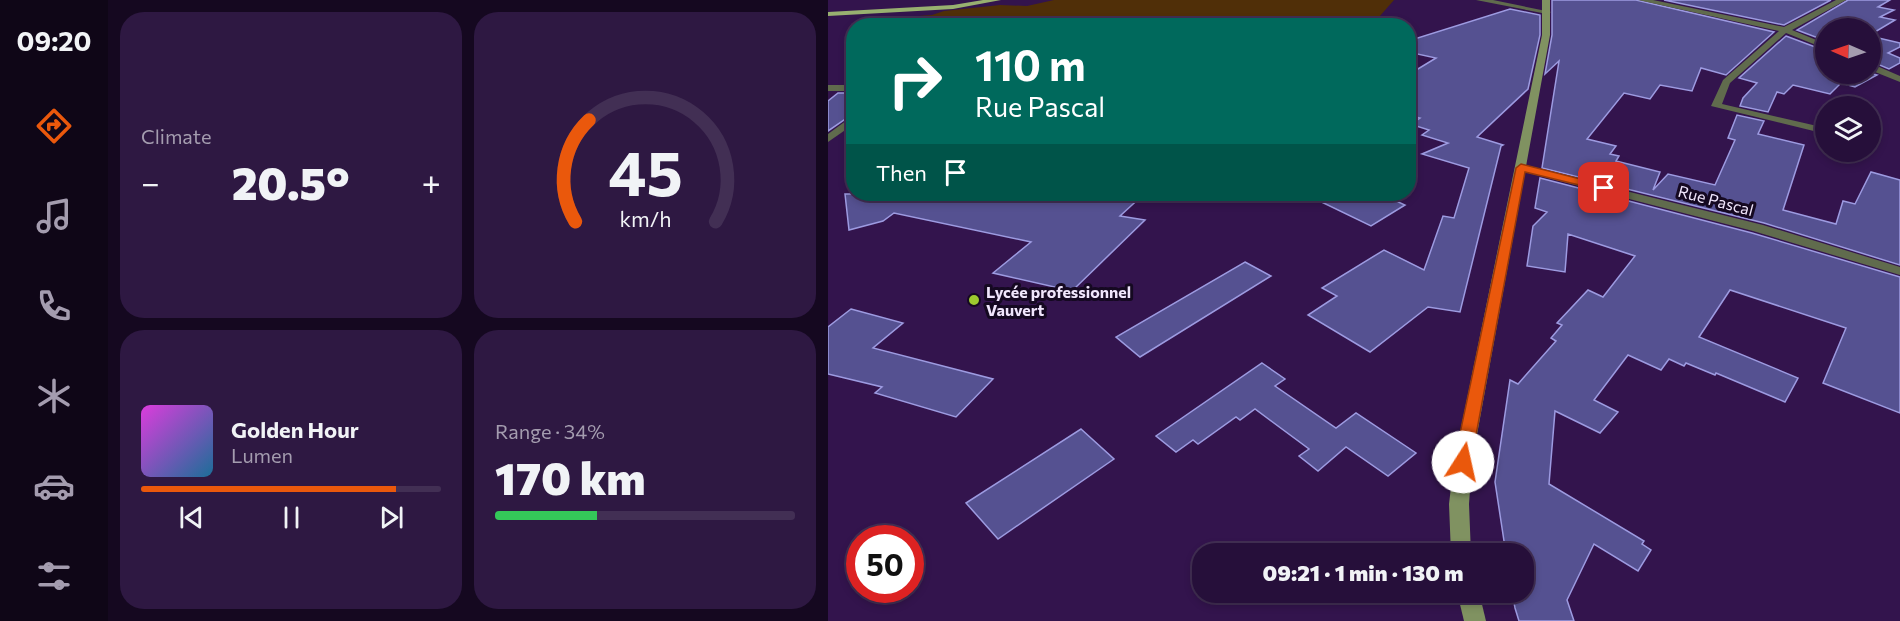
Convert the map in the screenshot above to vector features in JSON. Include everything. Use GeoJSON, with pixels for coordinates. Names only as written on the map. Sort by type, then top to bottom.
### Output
{"type":"FeatureCollection","features":[{"type":"Feature","properties":{"kind":"main road"},"geometry":{"type":"LineString","coordinates":[[828,14],[953,7],[997,0]]}},
{"type":"Feature","properties":{"kind":"main road"},"geometry":{"type":"LineString","coordinates":[[1461,543],[1459,504],[1463,462],[1546,35],[1546,6]]}},
{"type":"Feature","properties":{"kind":"main road"},"geometry":{"type":"LineString","coordinates":[[1471,603],[1475,621]]}},
{"type":"Feature","properties":{"kind":"street"},"geometry":{"type":"LineString","coordinates":[[1480,0],[1546,6]]}},
{"type":"Feature","properties":{"kind":"street"},"geometry":{"type":"LineString","coordinates":[[1642,0],[1785,30],[1815,42]]}},
{"type":"Feature","properties":{"kind":"street"},"geometry":{"type":"LineString","coordinates":[[1815,128],[1716,106],[1726,82],[1785,30],[1842,0]]}},
{"type":"Feature","properties":{"kind":"street"},"geometry":{"type":"LineString","coordinates":[[1881,71],[1900,79]]}},
{"type":"Feature","properties":{"kind":"street"},"geometry":{"type":"LineString","coordinates":[[828,87],[846,88]]}},
{"type":"Feature","properties":{"kind":"street"},"geometry":{"type":"LineString","coordinates":[[828,139],[846,124]]}},
{"type":"Feature","properties":{"kind":"street","name":"Rue Pascal"},"geometry":{"type":"LineString","coordinates":[[1521,168],[1758,228],[1900,271]]}},
{"type":"Feature","properties":{"kind":"shaded area"},"geometry":{"type":"Polygon","coordinates":[[[1054,0],[1394,0],[1378,18],[891,18],[932,15],[944,11],[1000,5],[1027,6],[1054,0]]]}},
{"type":"Feature","properties":{"kind":"building"},"geometry":{"type":"Polygon","coordinates":[[[1552,0],[1636,0],[1774,32],[1726,75],[1701,68],[1692,91],[1660,85],[1650,99],[1624,93],[1587,139],[1616,146],[1610,154],[1619,156],[1616,161],[1660,172],[1653,190],[1668,174],[1715,185],[1735,140],[1728,138],[1737,115],[1764,121],[1758,134],[1804,145],[1783,210],[1836,224],[1843,201],[1855,204],[1871,172],[1900,180],[1900,265],[1764,223],[1542,168],[1559,61],[1545,74],[1552,35],[1552,0]]]}},
{"type":"Feature","properties":{"kind":"building"},"geometry":{"type":"Polygon","coordinates":[[[1664,0],[1831,0],[1784,25],[1664,0]]]}},
{"type":"Feature","properties":{"kind":"building"},"geometry":{"type":"Polygon","coordinates":[[[1848,0],[1890,0],[1878,7],[1894,10],[1880,17],[1895,20],[1881,28],[1881,18],[1817,18],[1848,0]]]}},
{"type":"Feature","properties":{"kind":"building"},"geometry":{"type":"Polygon","coordinates":[[[1510,9],[1540,15],[1540,35],[1528,89],[1477,137],[1503,145],[1460,312],[1428,307],[1370,352],[1308,315],[1337,296],[1322,288],[1384,250],[1424,270],[1443,216],[1454,218],[1469,168],[1422,154],[1448,143],[1422,135],[1429,130],[1416,126],[1416,121],[1420,118],[1416,117],[1416,70],[1436,58],[1416,54],[1416,38],[1510,9]]]}},
{"type":"Feature","properties":{"kind":"building"},"geometry":{"type":"Polygon","coordinates":[[[1815,19],[1815,37],[1797,30],[1815,19]]]}},
{"type":"Feature","properties":{"kind":"building"},"geometry":{"type":"Polygon","coordinates":[[[1786,36],[1815,47],[1815,84],[1840,84],[1830,94],[1793,85],[1784,94],[1777,92],[1768,112],[1740,106],[1743,98],[1757,83],[1739,78],[1786,36]]]}},
{"type":"Feature","properties":{"kind":"building"},"geometry":{"type":"Polygon","coordinates":[[[1881,39],[1900,43],[1900,47],[1888,53],[1900,58],[1900,63],[1889,69],[1881,66],[1881,39]]]}},
{"type":"Feature","properties":{"kind":"building"},"geometry":{"type":"Polygon","coordinates":[[[1844,84],[1860,84],[1855,87],[1844,84]]]}},
{"type":"Feature","properties":{"kind":"building"},"geometry":{"type":"Polygon","coordinates":[[[838,93],[846,93],[846,119],[828,131],[828,101],[838,93]]]}},
{"type":"Feature","properties":{"kind":"building"},"geometry":{"type":"Polygon","coordinates":[[[1540,178],[1752,233],[1900,277],[1900,413],[1823,383],[1846,328],[1730,290],[1699,337],[1798,378],[1785,402],[1686,363],[1684,366],[1669,359],[1661,370],[1628,355],[1594,400],[1618,412],[1600,433],[1555,411],[1549,484],[1644,541],[1642,544],[1651,550],[1638,571],[1594,544],[1567,600],[1574,621],[1519,621],[1514,603],[1534,603],[1534,543],[1504,543],[1495,482],[1510,380],[1518,384],[1556,341],[1551,338],[1562,325],[1557,323],[1588,290],[1603,297],[1635,256],[1568,234],[1565,272],[1527,266],[1533,226],[1547,212],[1535,208],[1540,178]]]}},
{"type":"Feature","properties":{"kind":"building"},"geometry":{"type":"Polygon","coordinates":[[[845,194],[846,201],[1136,201],[1120,216],[1145,220],[1072,291],[993,273],[1031,242],[894,213],[883,221],[849,230],[845,194]]]}},
{"type":"Feature","properties":{"kind":"building"},"geometry":{"type":"Polygon","coordinates":[[[1319,201],[1396,201],[1405,205],[1371,226],[1319,201]]]}},
{"type":"Feature","properties":{"kind":"building"},"geometry":{"type":"Polygon","coordinates":[[[1245,262],[1271,276],[1140,357],[1116,337],[1245,262]]]}},
{"type":"Feature","properties":{"kind":"building"},"geometry":{"type":"Polygon","coordinates":[[[851,309],[903,323],[873,348],[993,379],[956,417],[875,393],[882,387],[828,374],[828,327],[851,309]]]}},
{"type":"Feature","properties":{"kind":"building"},"geometry":{"type":"Polygon","coordinates":[[[1262,363],[1285,379],[1275,386],[1336,428],[1356,413],[1416,453],[1388,476],[1346,447],[1318,471],[1299,456],[1309,449],[1255,409],[1240,420],[1236,417],[1198,444],[1193,440],[1176,452],[1156,436],[1262,363]]]}},
{"type":"Feature","properties":{"kind":"building"},"geometry":{"type":"Polygon","coordinates":[[[1081,429],[1114,459],[998,539],[966,503],[1081,429]]]}},
{"type":"Feature","properties":{"kind":"place","name":"Lycée professionnel Vauvert"},"geometry":{"type":"Point","coordinates":[974,300]}},
{"type":"Feature","properties":{"kind":"route"},"geometry":{"type":"LineString","coordinates":[[1463,462],[1521,168],[1604,188]]}}]}
